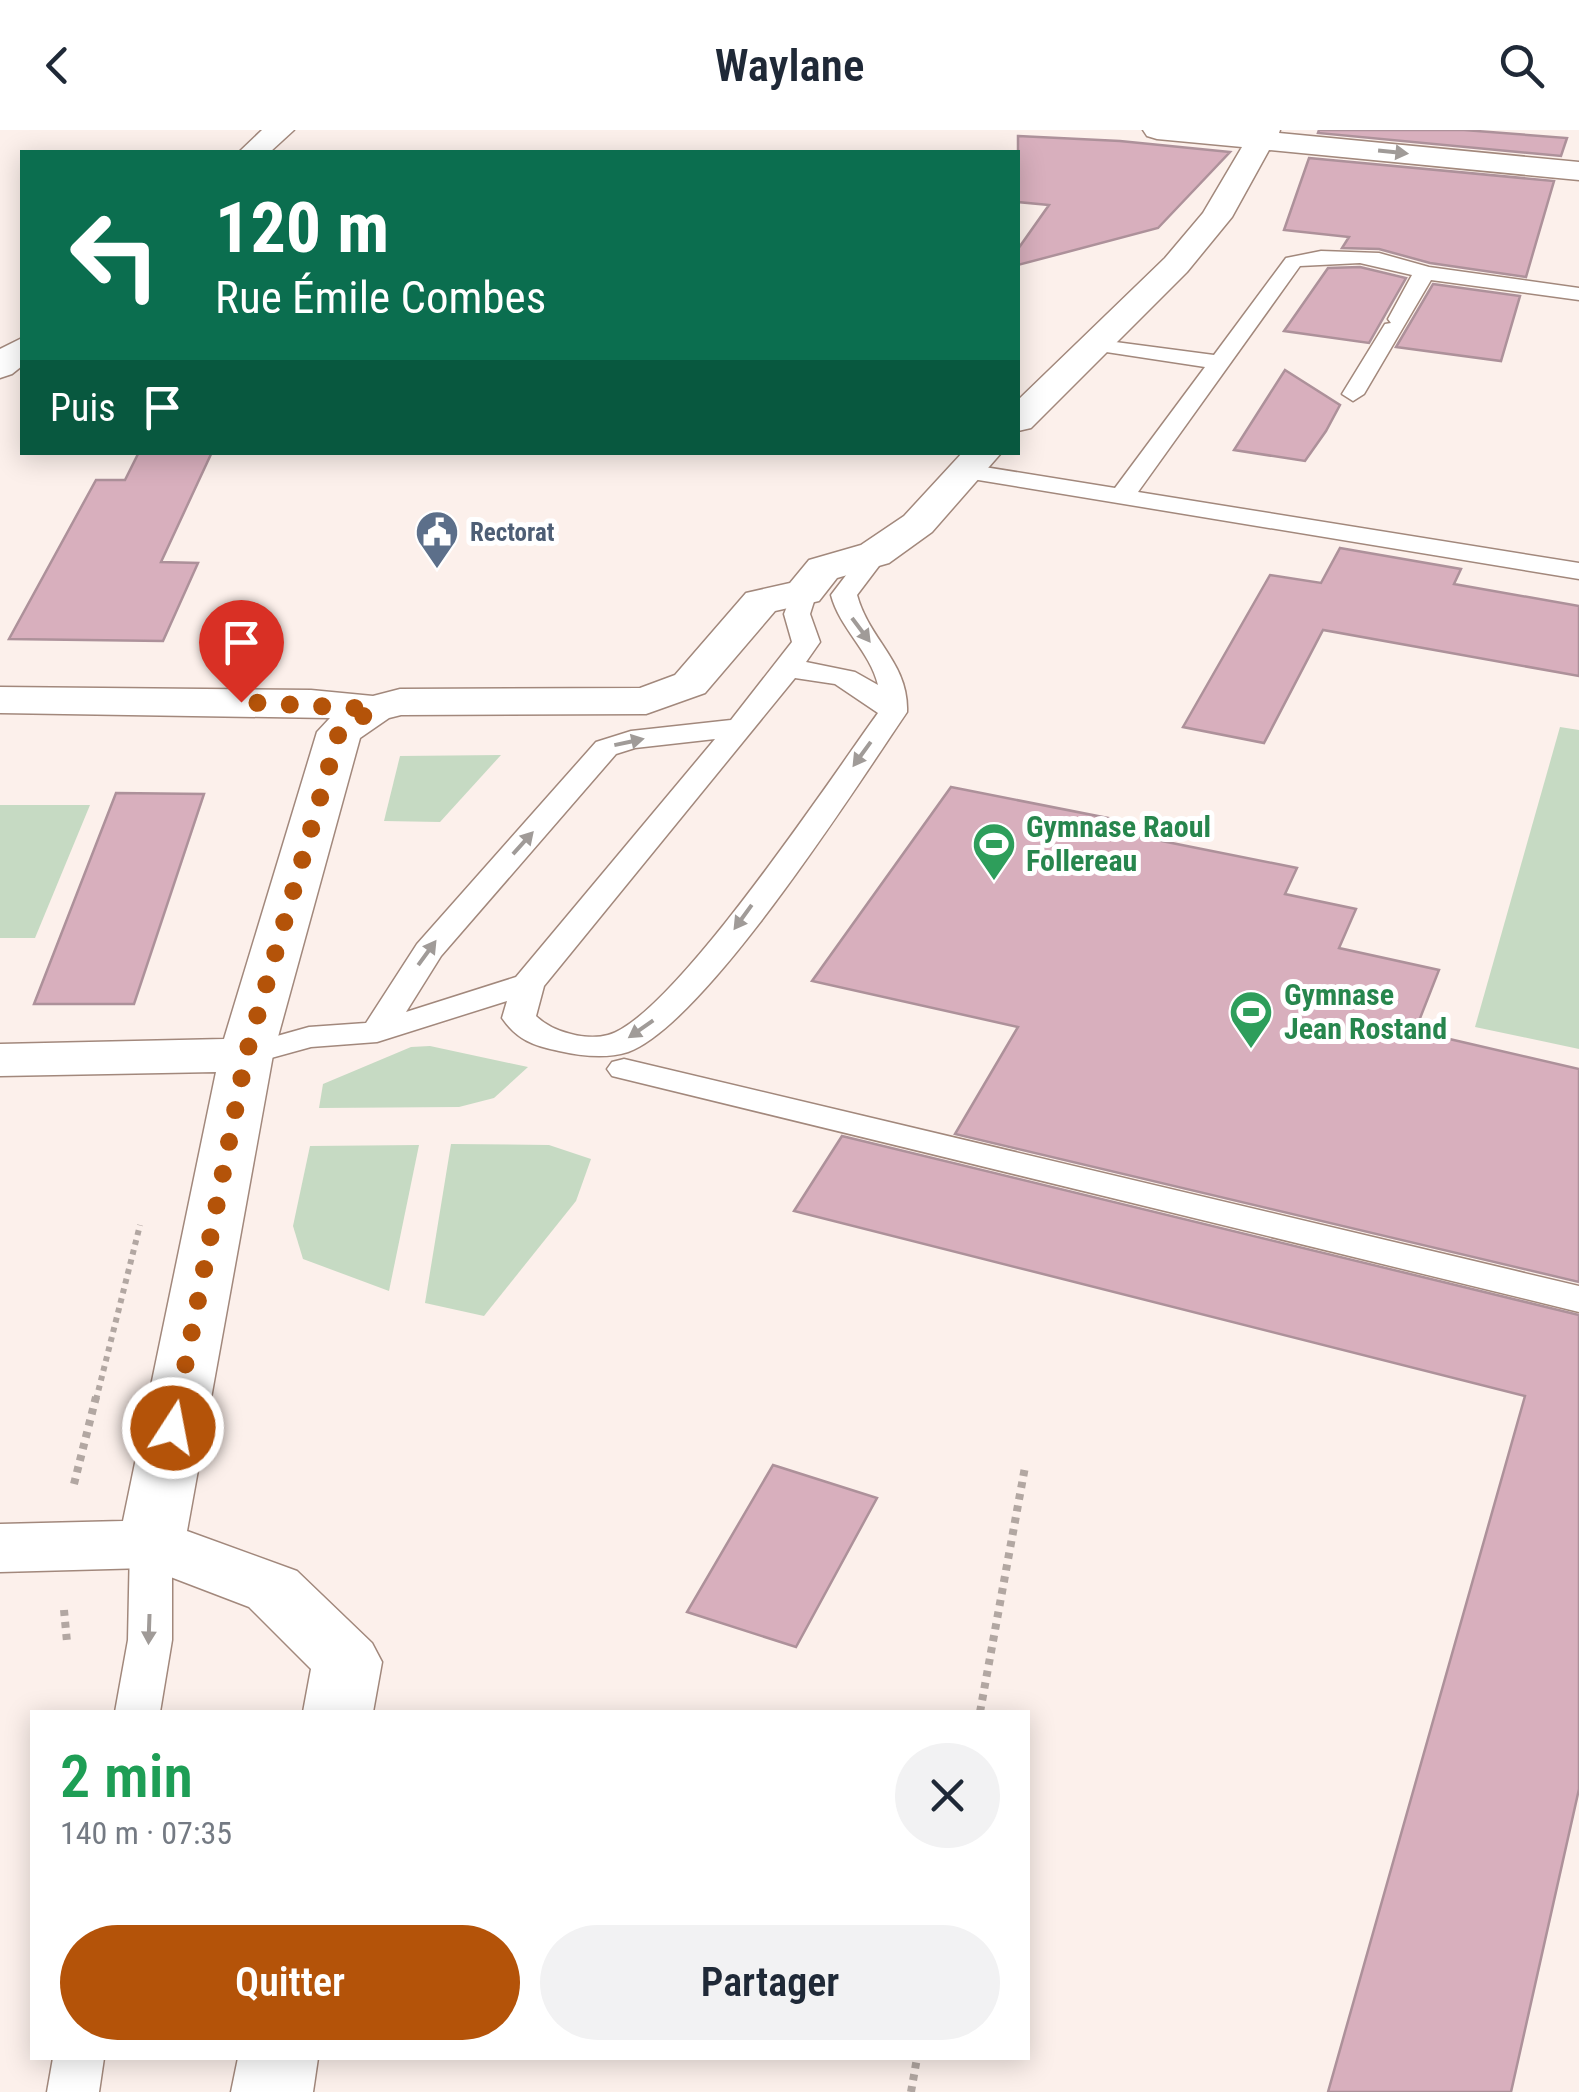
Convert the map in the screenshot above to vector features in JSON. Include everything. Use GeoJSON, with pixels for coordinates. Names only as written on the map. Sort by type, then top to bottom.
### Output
{"type":"FeatureCollection","features":[{"type":"Feature","properties":{"kind":"street"},"geometry":{"type":"LineString","coordinates":[[255,150],[280,130]]}},
{"type":"Feature","properties":{"kind":"street"},"geometry":{"type":"LineString","coordinates":[[1157,130],[1263,135],[1579,171]]}},
{"type":"Feature","properties":{"kind":"street"},"geometry":{"type":"LineString","coordinates":[[1020,418],[1176,265],[1216,217],[1263,135]]}},
{"type":"Feature","properties":{"kind":"street"},"geometry":{"type":"LineString","coordinates":[[0,367],[20,350]]}},
{"type":"Feature","properties":{"kind":"street"},"geometry":{"type":"LineString","coordinates":[[151,1544],[246,1055],[339,732],[374,709],[400,702],[646,700],[668,696],[690,684],[761,602],[804,592],[823,569],[875,554],[918,524],[975,462]]}},
{"type":"Feature","properties":{"kind":"street"},"geometry":{"type":"LineString","coordinates":[[0,700],[311,703],[374,709]]}},
{"type":"Feature","properties":{"kind":"street"},"geometry":{"type":"LineString","coordinates":[[0,1060],[246,1055]]}},
{"type":"Feature","properties":{"kind":"street"},"geometry":{"type":"LineString","coordinates":[[29,1547],[151,1544],[273,1589],[346,1662],[338,1710]]}},
{"type":"Feature","properties":{"kind":"street"},"geometry":{"type":"LineString","coordinates":[[272,2092],[278,2060]]}},
{"type":"Feature","properties":{"kind":"lane"},"geometry":{"type":"LineString","coordinates":[[1122,496],[1292,262],[1336,255],[1410,266],[1424,273],[1579,294]]}},
{"type":"Feature","properties":{"kind":"lane"},"geometry":{"type":"LineString","coordinates":[[1353,394],[1424,273]]}},
{"type":"Feature","properties":{"kind":"lane"},"geometry":{"type":"LineString","coordinates":[[1093,343],[1218,362]]}},
{"type":"Feature","properties":{"kind":"lane"},"geometry":{"type":"LineString","coordinates":[[975,462],[1122,496],[1579,571]]}},
{"type":"Feature","properties":{"kind":"lane"},"geometry":{"type":"LineString","coordinates":[[804,592],[797,614],[806,642],[787,670],[528,984],[520,1018],[537,1034],[590,1046],[620,1044],[672,1006],[710,961],[893,712],[896,692],[892,675],[846,610],[844,595],[875,554]]}},
{"type":"Feature","properties":{"kind":"lane"},"geometry":{"type":"LineString","coordinates":[[787,670],[824,670],[850,676],[875,693],[893,712]]}},
{"type":"Feature","properties":{"kind":"lane"},"geometry":{"type":"LineString","coordinates":[[376,1032],[428,951],[606,748],[632,740],[737,728]]}},
{"type":"Feature","properties":{"kind":"lane"},"geometry":{"type":"LineString","coordinates":[[246,1055],[309,1037],[376,1032],[528,984]]}},
{"type":"Feature","properties":{"kind":"lane"},"geometry":{"type":"LineString","coordinates":[[624,1070],[1579,1299]]}},
{"type":"Feature","properties":{"kind":"lane"},"geometry":{"type":"LineString","coordinates":[[137,1710],[150,1640],[151,1544]]}},
{"type":"Feature","properties":{"kind":"lane"},"geometry":{"type":"LineString","coordinates":[[73,2092],[78,2060]]}},
{"type":"Feature","properties":{"kind":"path"},"geometry":{"type":"LineString","coordinates":[[67,1642],[29,1547],[142,1216]]}},
{"type":"Feature","properties":{"kind":"path"},"geometry":{"type":"LineString","coordinates":[[980,1710],[1026,1467]]}},
{"type":"Feature","properties":{"kind":"path"},"geometry":{"type":"LineString","coordinates":[[911,2092],[917,2060]]}},
{"type":"Feature","properties":{"kind":"green space"},"geometry":{"type":"Polygon","coordinates":[[[1560,727],[1579,730],[1579,1049],[1475,1027],[1560,727]]]}},
{"type":"Feature","properties":{"kind":"green space"},"geometry":{"type":"Polygon","coordinates":[[[501,755],[440,822],[384,821],[400,756],[501,755]]]}},
{"type":"Feature","properties":{"kind":"green space"},"geometry":{"type":"Polygon","coordinates":[[[0,805],[90,805],[35,938],[0,938],[0,805]]]}},
{"type":"Feature","properties":{"kind":"green space"},"geometry":{"type":"Polygon","coordinates":[[[430,1046],[528,1067],[494,1098],[459,1107],[319,1108],[323,1084],[411,1047],[430,1046]]]}},
{"type":"Feature","properties":{"kind":"green space"},"geometry":{"type":"Polygon","coordinates":[[[451,1144],[549,1145],[591,1159],[576,1201],[484,1316],[425,1303],[451,1144]]]}},
{"type":"Feature","properties":{"kind":"green space"},"geometry":{"type":"Polygon","coordinates":[[[419,1145],[389,1291],[303,1259],[293,1226],[310,1146],[419,1145]]]}},
{"type":"Feature","properties":{"kind":"building"},"geometry":{"type":"Polygon","coordinates":[[[1464,130],[1567,138],[1561,156],[1318,133],[1464,130]]]}},
{"type":"Feature","properties":{"kind":"building"},"geometry":{"type":"Polygon","coordinates":[[[1018,136],[1230,152],[1158,228],[1020,264],[1020,246],[1049,205],[1020,202],[1018,136]]]}},
{"type":"Feature","properties":{"kind":"building"},"geometry":{"type":"Polygon","coordinates":[[[1309,158],[1554,181],[1526,277],[1430,263],[1379,249],[1342,248],[1349,237],[1284,230],[1309,158]]]}},
{"type":"Feature","properties":{"kind":"building"},"geometry":{"type":"Polygon","coordinates":[[[1360,267],[1406,278],[1369,343],[1284,331],[1328,268],[1360,267]]]}},
{"type":"Feature","properties":{"kind":"building"},"geometry":{"type":"Polygon","coordinates":[[[1433,284],[1520,296],[1501,361],[1396,347],[1433,284]]]}},
{"type":"Feature","properties":{"kind":"building"},"geometry":{"type":"Polygon","coordinates":[[[1285,370],[1340,405],[1326,431],[1305,461],[1234,450],[1285,370]]]}},
{"type":"Feature","properties":{"kind":"building"},"geometry":{"type":"Polygon","coordinates":[[[138,455],[211,455],[161,562],[198,563],[163,641],[9,639],[96,480],[125,480],[138,455]]]}},
{"type":"Feature","properties":{"kind":"building"},"geometry":{"type":"Polygon","coordinates":[[[1340,548],[1461,569],[1454,584],[1579,606],[1579,676],[1323,630],[1264,743],[1183,727],[1270,575],[1321,583],[1340,548]]]}},
{"type":"Feature","properties":{"kind":"building","name":"Gymnase Jean Rostand"},"geometry":{"type":"Polygon","coordinates":[[[951,787],[1138,824],[1132,835],[1297,868],[1285,894],[1356,909],[1339,948],[1439,970],[1415,1031],[1579,1069],[1579,1282],[955,1134],[1018,1027],[812,981],[951,787]]]}},
{"type":"Feature","properties":{"kind":"building"},"geometry":{"type":"Polygon","coordinates":[[[116,793],[204,794],[134,1004],[34,1004],[116,793]]]}},
{"type":"Feature","properties":{"kind":"building"},"geometry":{"type":"Polygon","coordinates":[[[842,1136],[1579,1315],[1579,1789],[1511,2092],[1328,2092],[1525,1396],[794,1211],[842,1136]]]}},
{"type":"Feature","properties":{"kind":"building"},"geometry":{"type":"Polygon","coordinates":[[[773,1465],[877,1498],[796,1647],[687,1612],[773,1465]]]}},
{"type":"Feature","properties":{"kind":"place","name":"Rectorat"},"geometry":{"type":"Point","coordinates":[437,570]}},
{"type":"Feature","properties":{"kind":"place","name":"Gymnase Raoul Follereau"},"geometry":{"type":"Point","coordinates":[994,882]}},
{"type":"Feature","properties":{"kind":"place","name":"Gymnase Jean Rostand"},"geometry":{"type":"Point","coordinates":[1251,1050]}},
{"type":"Feature","properties":{"kind":"route"},"geometry":{"type":"LineString","coordinates":[[173,1428],[246,1055],[339,732],[374,709],[241,702]]}}]}
